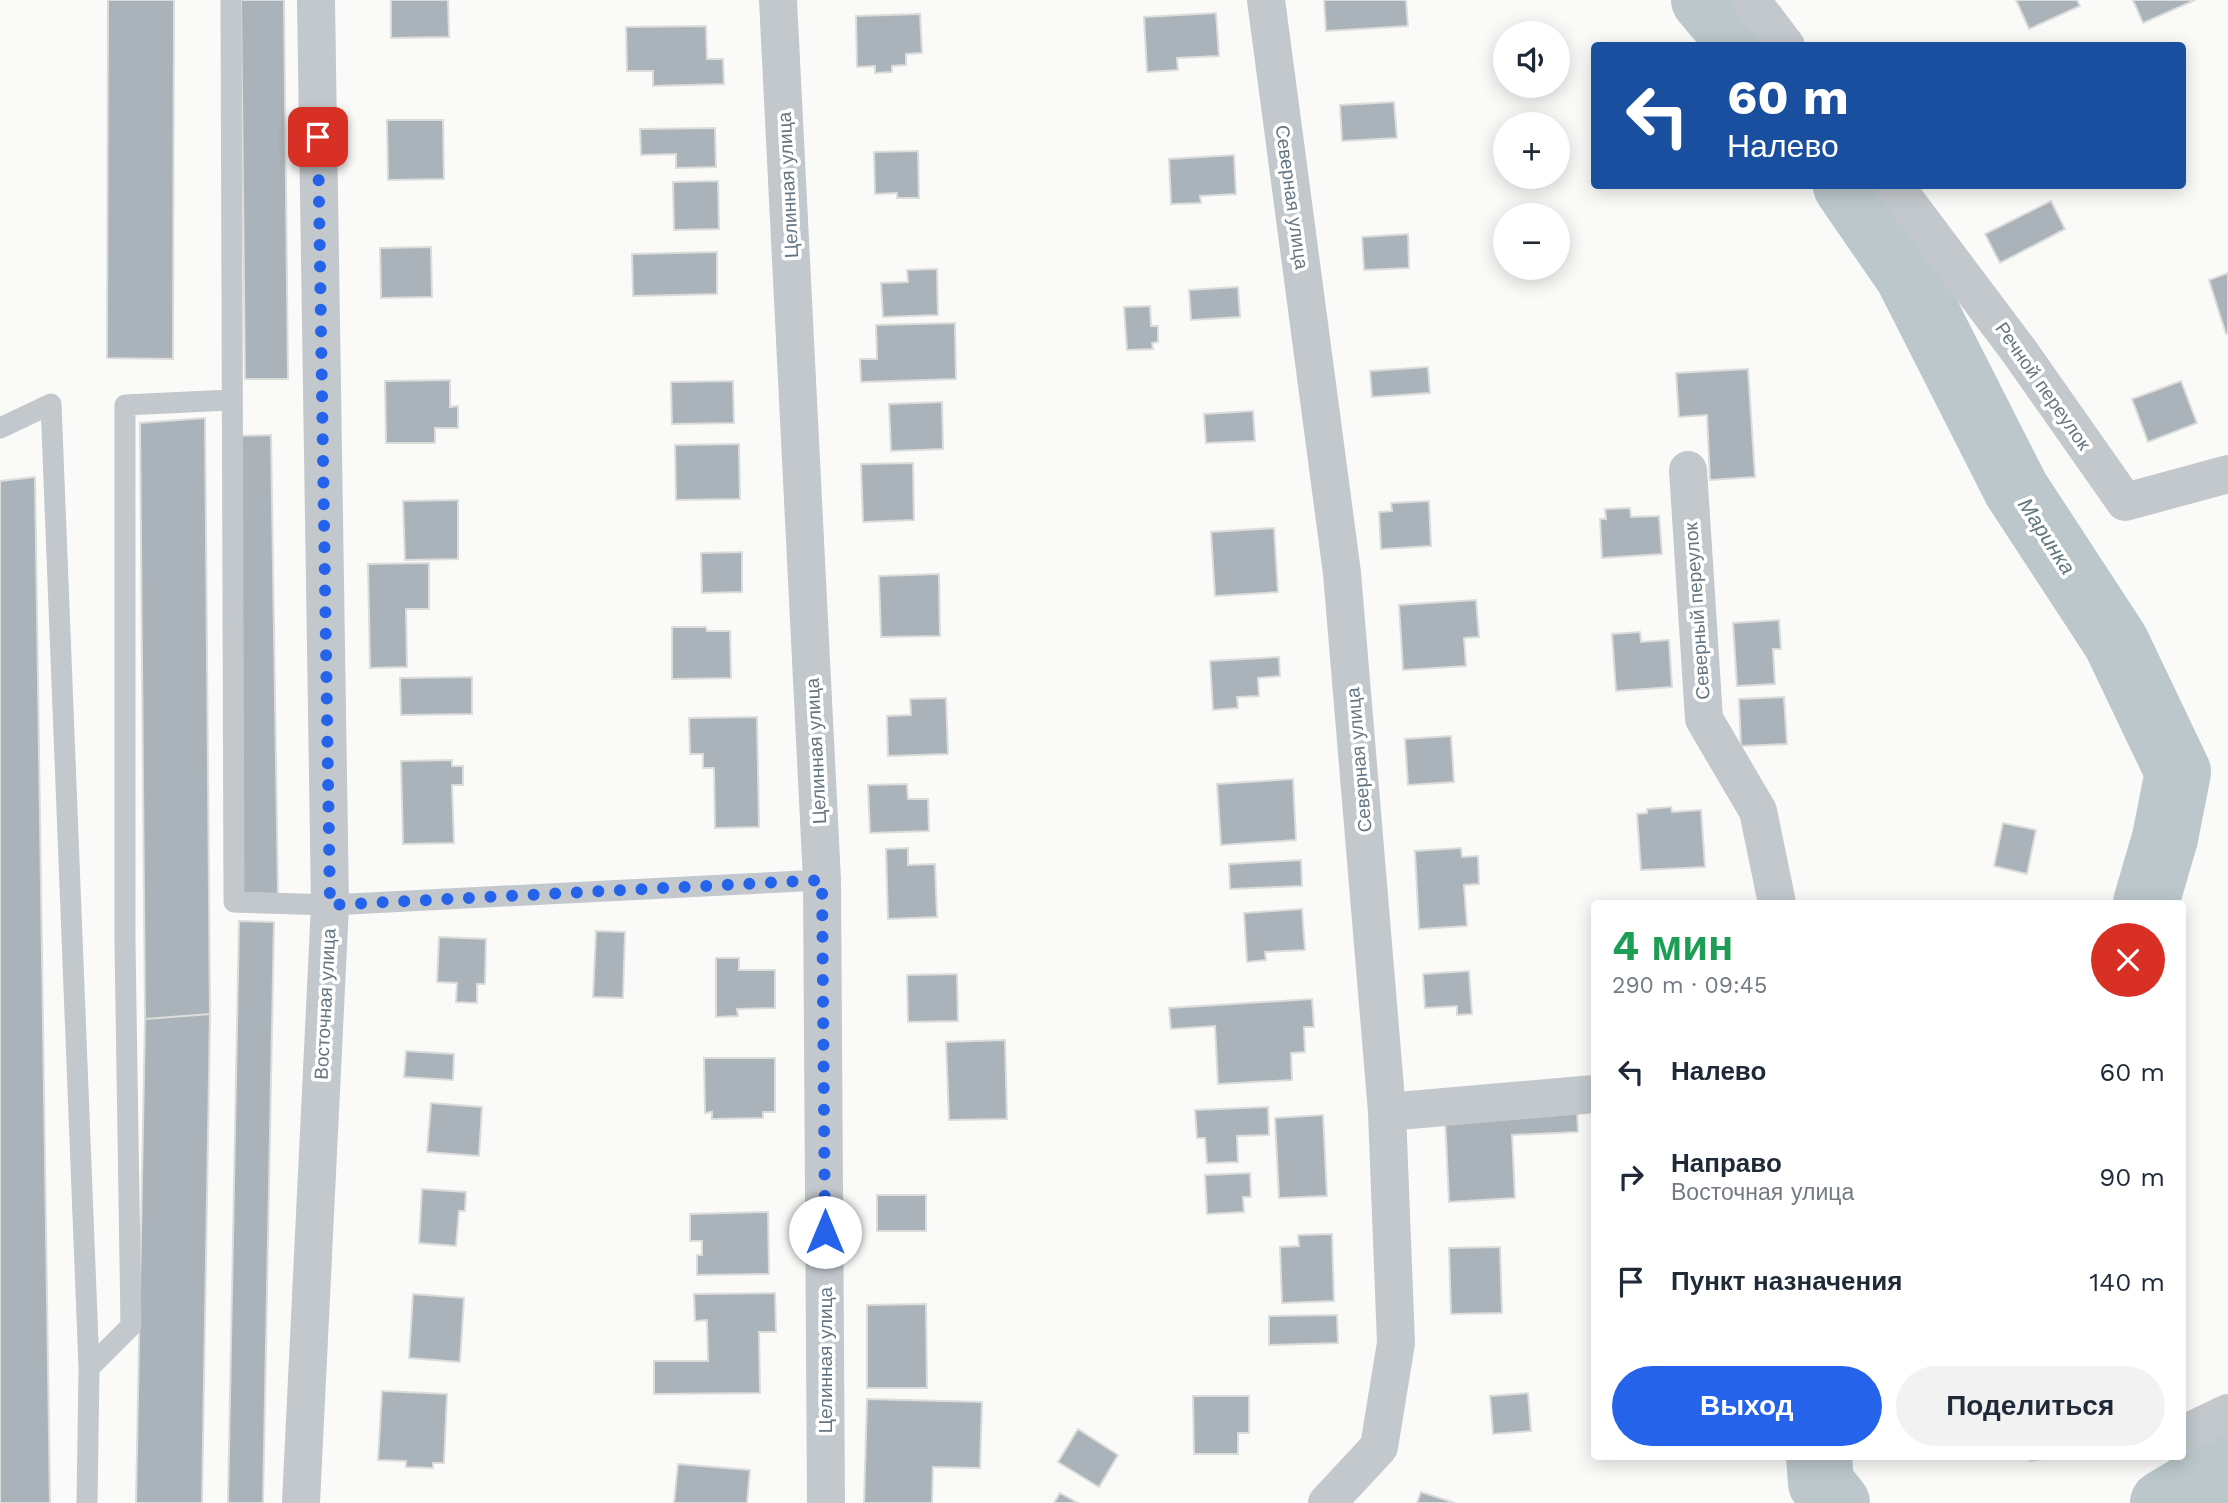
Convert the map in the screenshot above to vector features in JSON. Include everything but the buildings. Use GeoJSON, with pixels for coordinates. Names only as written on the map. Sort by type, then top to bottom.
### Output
{"type":"FeatureCollection","features":[{"type":"Feature","properties":{"kind":"street","name":"Восточная улица"},"geometry":{"type":"LineString","coordinates":[[301,1503],[330,905],[316,0]]}},
{"type":"Feature","properties":{"kind":"street","name":"Целинная улица"},"geometry":{"type":"LineString","coordinates":[[778,0],[822,880],[826,1503]]}},
{"type":"Feature","properties":{"kind":"street","name":"Северная улица"},"geometry":{"type":"LineString","coordinates":[[1266,0],[1342,573],[1387,1112],[1396,1343],[1378,1447],[1328,1503]]}},
{"type":"Feature","properties":{"kind":"street"},"geometry":{"type":"LineString","coordinates":[[1751,0],[1783,42]]}},
{"type":"Feature","properties":{"kind":"street","name":"Речной переулок"},"geometry":{"type":"LineString","coordinates":[[1897,189],[2019,351],[2125,502],[2228,474]]}},
{"type":"Feature","properties":{"kind":"street","name":"Северный переулок"},"geometry":{"type":"LineString","coordinates":[[1688,470],[1704,719],[1758,811],[1776,900]]}},
{"type":"Feature","properties":{"kind":"street"},"geometry":{"type":"LineString","coordinates":[[1387,1112],[1591,1094]]}},
{"type":"Feature","properties":{"kind":"street"},"geometry":{"type":"LineString","coordinates":[[2186,1433],[2228,1413]]}},
{"type":"Feature","properties":{"kind":"lane"},"geometry":{"type":"LineString","coordinates":[[231,0],[230,400],[234,902],[330,905],[822,880]]}},
{"type":"Feature","properties":{"kind":"lane"},"geometry":{"type":"LineString","coordinates":[[89,1368],[131,1326],[125,943],[125,405],[230,400]]}},
{"type":"Feature","properties":{"kind":"lane"},"geometry":{"type":"LineString","coordinates":[[0,428],[51,404],[89,1368],[87,1503]]}},
{"type":"Feature","properties":{"kind":"waterway","name":"Маринка"},"geometry":{"type":"LineString","coordinates":[[1704,0],[1740,42]]}},
{"type":"Feature","properties":{"kind":"waterway","name":"Маринка"},"geometry":{"type":"LineString","coordinates":[[1848,189],[1908,276],[2016,489],[2116,642],[2178,772],[2165,838],[2147,900]]}},
{"type":"Feature","properties":{"kind":"waterway","name":"Маринка"},"geometry":{"type":"LineString","coordinates":[[1819,1460],[1821,1483],[1837,1503]]}},
{"type":"Feature","properties":{"kind":"waterway","name":"Маринка"},"geometry":{"type":"LineString","coordinates":[[2163,1503],[2228,1464]]}},
{"type":"Feature","properties":{"kind":"route"},"geometry":{"type":"LineString","coordinates":[[318,137],[330,905],[822,880],[825,1232]]}}]}
